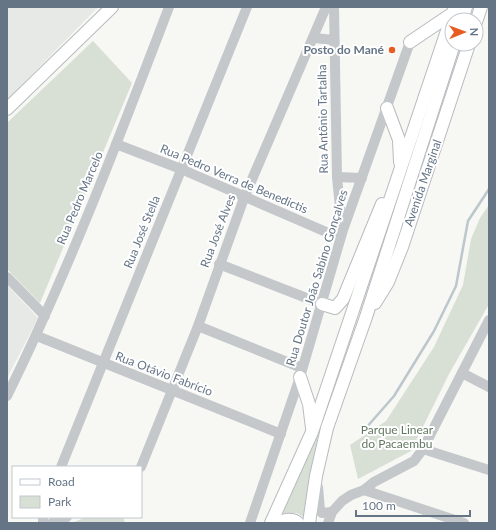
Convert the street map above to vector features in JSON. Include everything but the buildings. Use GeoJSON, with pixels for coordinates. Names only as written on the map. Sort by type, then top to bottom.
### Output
{"type":"FeatureCollection","features":[{"type":"Feature","properties":{"kind":"main road"},"geometry":{"type":"LineString","coordinates":[[7,109],[112,7]]}},
{"type":"Feature","properties":{"kind":"main road"},"geometry":{"type":"LineString","coordinates":[[410,42],[444,21]]}},
{"type":"Feature","properties":{"kind":"main road"},"geometry":{"type":"LineString","coordinates":[[271,523],[312,432],[399,170],[444,46]]}},
{"type":"Feature","properties":{"kind":"main road"},"geometry":{"type":"LineString","coordinates":[[309,523],[316,476],[327,428],[366,317],[451,52]]}},
{"type":"Feature","properties":{"kind":"main road","name":"Avenida Marginal"},"geometry":{"type":"LineString","coordinates":[[366,317],[388,282],[402,247],[465,52]]}},
{"type":"Feature","properties":{"kind":"main road"},"geometry":{"type":"LineString","coordinates":[[322,304],[335,308],[343,299],[375,218],[399,170],[401,155],[399,140],[387,108]]}},
{"type":"Feature","properties":{"kind":"main road"},"geometry":{"type":"LineString","coordinates":[[301,372],[309,404],[312,432]]}},
{"type":"Feature","properties":{"kind":"main road"},"geometry":{"type":"LineString","coordinates":[[276,523],[288,519],[295,520],[298,523]]}},
{"type":"Feature","properties":{"kind":"street","name":"Rua Pedro Marcelo"},"geometry":{"type":"LineString","coordinates":[[7,396],[37,336],[116,144],[169,7]]}},
{"type":"Feature","properties":{"kind":"street","name":"Rua José Stella"},"geometry":{"type":"LineString","coordinates":[[61,466],[247,7]]}},
{"type":"Feature","properties":{"kind":"street","name":"Rua José Alves"},"geometry":{"type":"LineString","coordinates":[[142,466],[198,326],[219,264],[244,198],[314,38],[326,7]]}},
{"type":"Feature","properties":{"kind":"street","name":"Rua Antônio Tartalha"},"geometry":{"type":"LineString","coordinates":[[334,7],[337,177],[342,234]]}},
{"type":"Feature","properties":{"kind":"street"},"geometry":{"type":"LineString","coordinates":[[314,38],[334,40]]}},
{"type":"Feature","properties":{"kind":"street","name":"Rua Doutor João Sabino Gonçalves"},"geometry":{"type":"LineString","coordinates":[[250,523],[301,372],[342,234],[410,42]]}},
{"type":"Feature","properties":{"kind":"street","name":"Rua Pedro Verra de Benedictis"},"geometry":{"type":"LineString","coordinates":[[116,144],[181,170],[244,198],[342,234]]}},
{"type":"Feature","properties":{"kind":"street"},"geometry":{"type":"LineString","coordinates":[[337,177],[362,178]]}},
{"type":"Feature","properties":{"kind":"street"},"geometry":{"type":"LineString","coordinates":[[219,264],[322,304]]}},
{"type":"Feature","properties":{"kind":"street"},"geometry":{"type":"LineString","coordinates":[[7,277],[45,316]]}},
{"type":"Feature","properties":{"kind":"street"},"geometry":{"type":"LineString","coordinates":[[328,523],[332,512],[351,494],[364,490],[374,482],[414,461],[423,449],[489,320]]}},
{"type":"Feature","properties":{"kind":"street"},"geometry":{"type":"LineString","coordinates":[[198,326],[301,372]]}},
{"type":"Feature","properties":{"kind":"street","name":"Rua Otávio Fabrício"},"geometry":{"type":"LineString","coordinates":[[37,336],[103,364],[281,434]]}},
{"type":"Feature","properties":{"kind":"street"},"geometry":{"type":"LineString","coordinates":[[462,373],[489,387]]}},
{"type":"Feature","properties":{"kind":"street"},"geometry":{"type":"LineString","coordinates":[[423,449],[489,470]]}},
{"type":"Feature","properties":{"kind":"street"},"geometry":{"type":"LineString","coordinates":[[316,476],[320,510],[322,513],[332,512]]}},
{"type":"Feature","properties":{"kind":"street"},"geometry":{"type":"LineString","coordinates":[[364,490],[464,523]]}},
{"type":"Feature","properties":{"kind":"street"},"geometry":{"type":"LineString","coordinates":[[52,523],[64,518]]}},
{"type":"Feature","properties":{"kind":"shaded area"},"geometry":{"type":"Polygon","coordinates":[[[7,7],[98,7],[7,100],[7,7]]]}},
{"type":"Feature","properties":{"kind":"shaded area"},"geometry":{"type":"Polygon","coordinates":[[[7,285],[38,318],[7,378],[7,285]]]}},
{"type":"Feature","properties":{"kind":"green space"},"geometry":{"type":"Polygon","coordinates":[[[93,41],[132,83],[40,303],[7,269],[7,123],[93,41]]]}},
{"type":"Feature","properties":{"kind":"green space","name":"Parque Linear do Pacaembu"},"geometry":{"type":"Polygon","coordinates":[[[489,205],[489,304],[449,374],[411,451],[358,479],[350,445],[386,421],[434,347],[463,285],[471,239],[480,218],[489,205]]]}},
{"type":"Feature","properties":{"kind":"green space"},"geometry":{"type":"Polygon","coordinates":[[[318,435],[310,475],[305,518],[297,513],[281,513],[318,435]]]}},
{"type":"Feature","properties":{"kind":"green space"},"geometry":{"type":"Polygon","coordinates":[[[84,518],[123,518],[125,523],[72,523],[84,518]]]}},
{"type":"Feature","properties":{"kind":"waterway"},"geometry":{"type":"LineString","coordinates":[[366,428],[394,396],[434,331],[456,286],[468,221],[489,189]]}},
{"type":"Feature","properties":{"kind":"place","name":"Posto do Mané"},"geometry":{"type":"Point","coordinates":[392,50]}}]}
